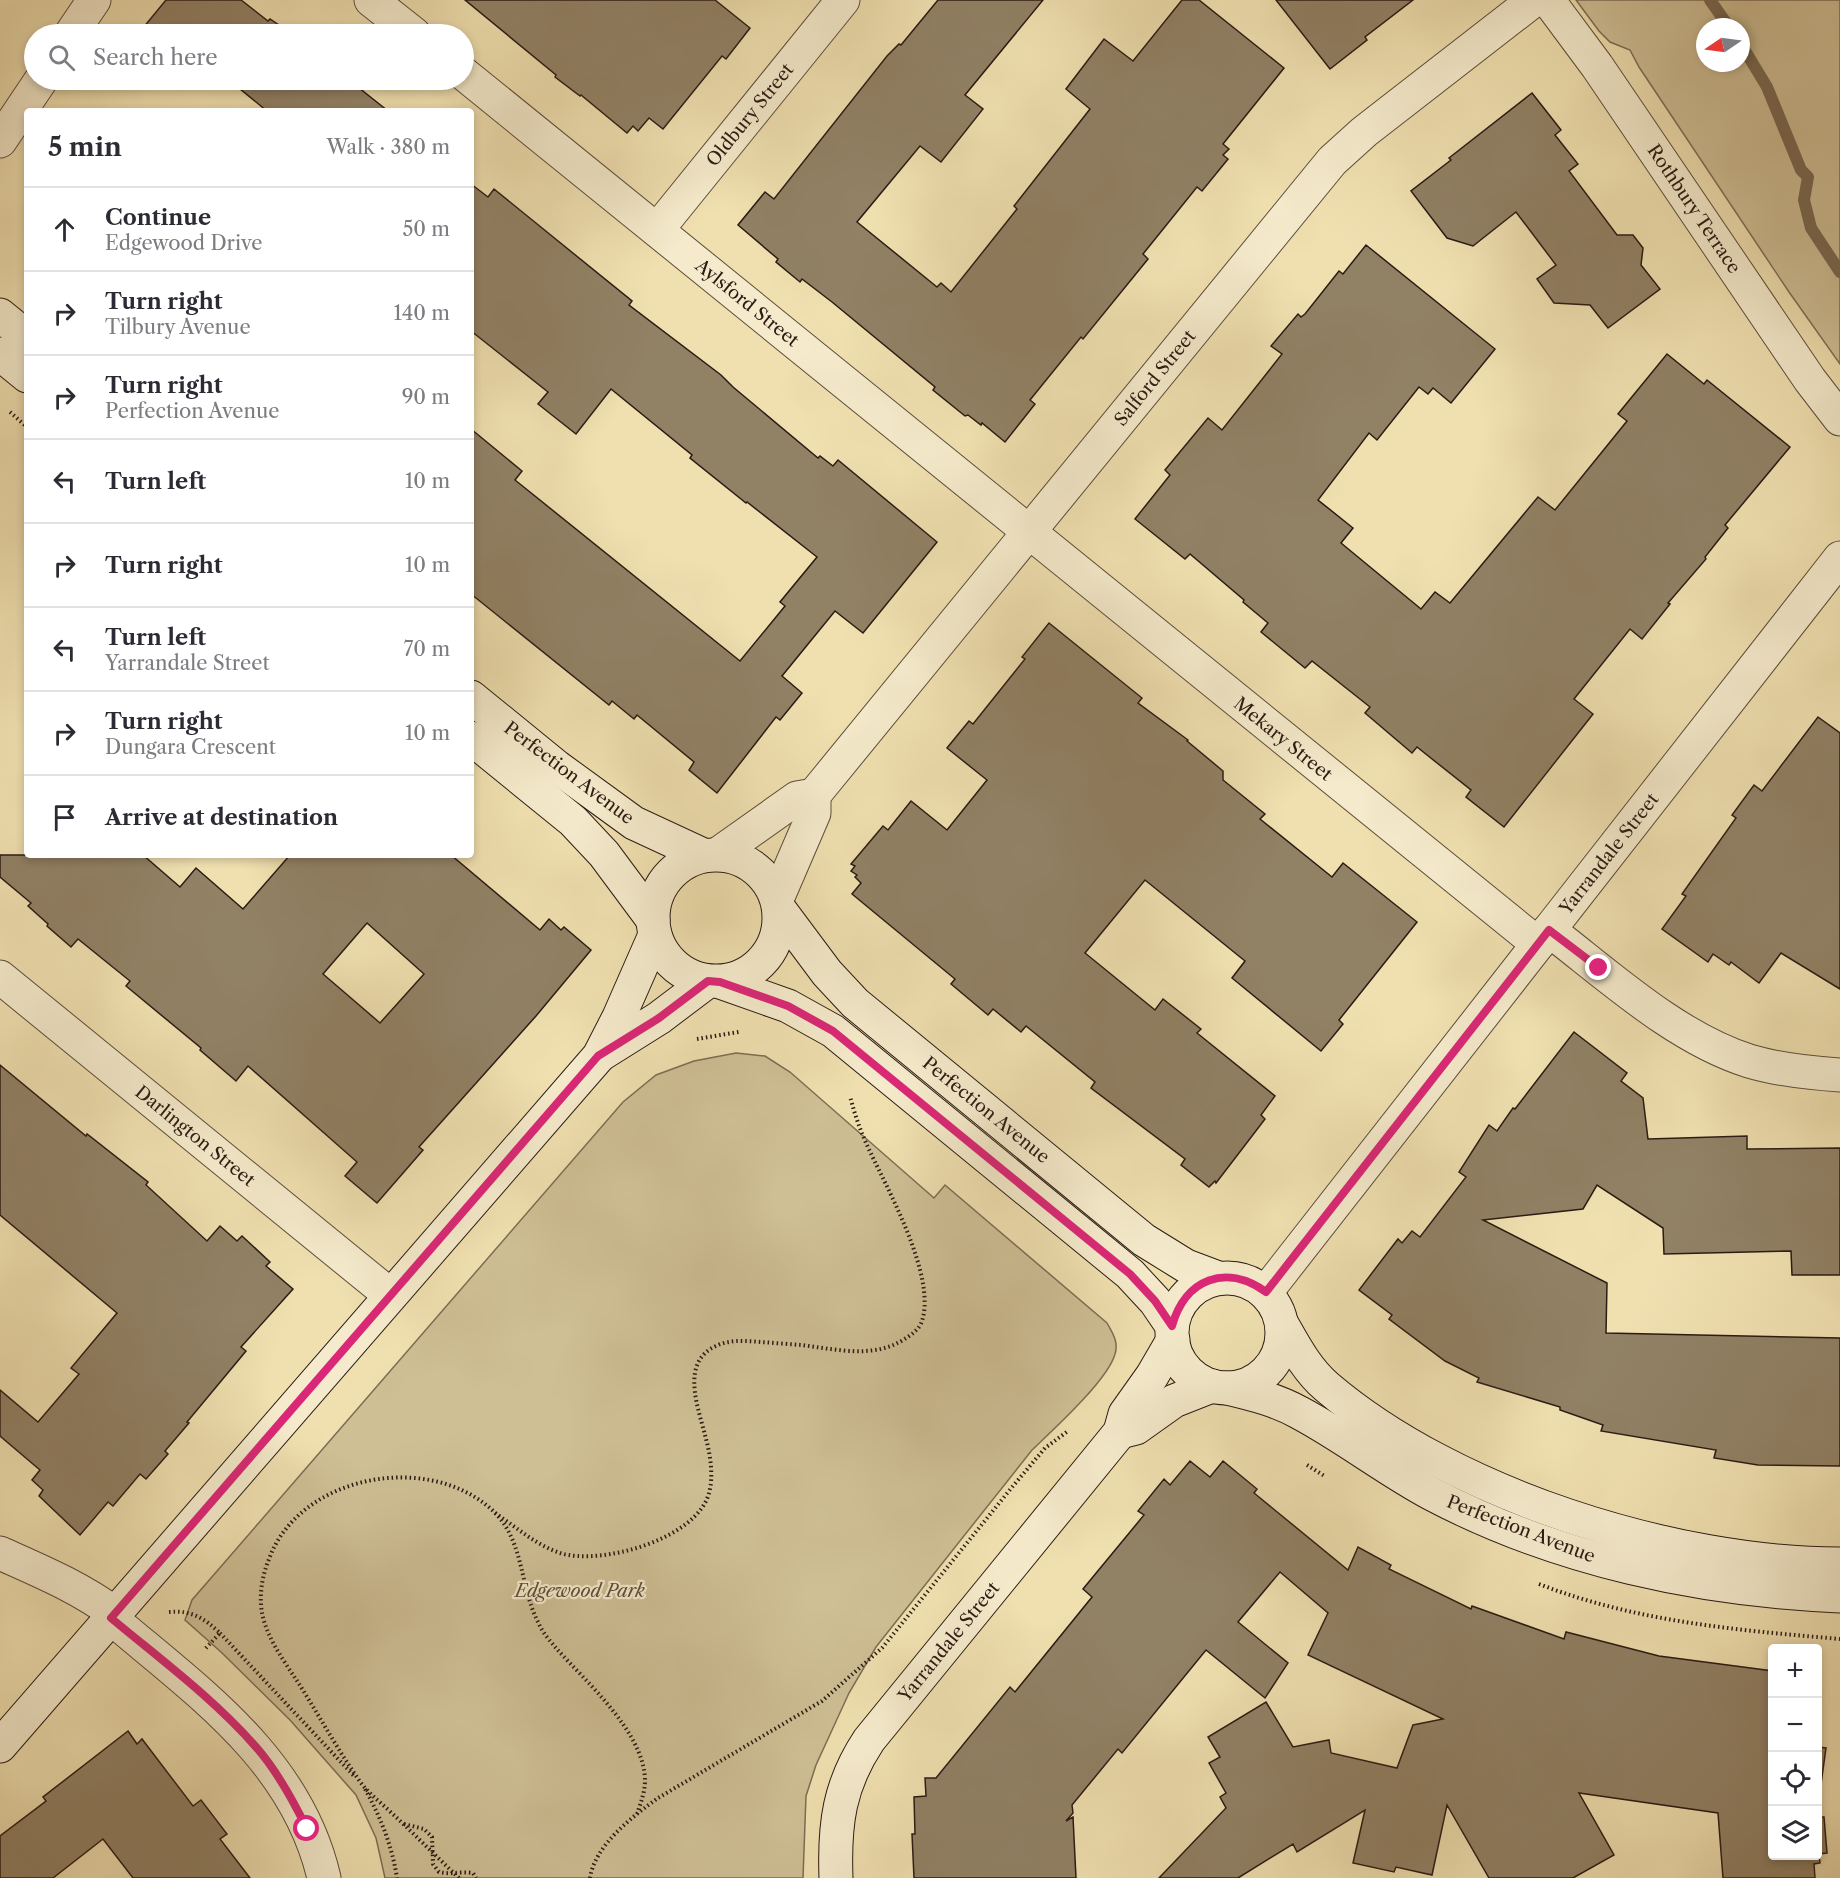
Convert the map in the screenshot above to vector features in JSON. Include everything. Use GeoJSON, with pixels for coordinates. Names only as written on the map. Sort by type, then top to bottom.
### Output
{"type":"FeatureCollection","features":[{"type":"Feature","properties":{"kind":"street"},"geometry":{"type":"LineString","coordinates":[[78,24],[94,0]]}},
{"type":"Feature","properties":{"kind":"street"},"geometry":{"type":"LineString","coordinates":[[371,0],[401,24]]}},
{"type":"Feature","properties":{"kind":"street","name":"Oldbury Street"},"geometry":{"type":"LineString","coordinates":[[657,230],[843,0]]}},
{"type":"Feature","properties":{"kind":"street","name":"Salford Street"},"geometry":{"type":"LineString","coordinates":[[814,795],[1332,161],[1364,132],[1534,0]]}},
{"type":"Feature","properties":{"kind":"street","name":"Rothbury Terrace"},"geometry":{"type":"LineString","coordinates":[[1548,0],[1598,66],[1810,380],[1840,418]]}},
{"type":"Feature","properties":{"kind":"street","name":"Aylsford Street"},"geometry":{"type":"LineString","coordinates":[[474,82],[1029,533]]}},
{"type":"Feature","properties":{"kind":"street"},"geometry":{"type":"LineString","coordinates":[[0,141],[34,90]]}},
{"type":"Feature","properties":{"kind":"street"},"geometry":{"type":"LineString","coordinates":[[0,315],[24,335]]}},
{"type":"Feature","properties":{"kind":"street"},"geometry":{"type":"LineString","coordinates":[[0,354],[24,374]]}},
{"type":"Feature","properties":{"kind":"street","name":"Mekary Street"},"geometry":{"type":"LineString","coordinates":[[1029,533],[1543,937],[1665,1018],[1707,1042],[1748,1060],[1797,1072],[1840,1075]]}},
{"type":"Feature","properties":{"kind":"street","name":"Yarrandale Street"},"geometry":{"type":"LineString","coordinates":[[1266,1292],[1840,558]]}},
{"type":"Feature","properties":{"kind":"street","name":"Perfection Avenue"},"geometry":{"type":"LineString","coordinates":[[474,700],[557,767],[634,823],[711,855]]}},
{"type":"Feature","properties":{"kind":"street","name":"Perfection Avenue"},"geometry":{"type":"LineString","coordinates":[[474,740],[573,821],[604,854],[654,928]]}},
{"type":"Feature","properties":{"kind":"street"},"geometry":{"type":"LineString","coordinates":[[0,1746],[598,1056],[620,1017],[654,928],[655,903],[662,886],[672,872],[686,862],[711,855],[796,798],[814,795],[814,813],[778,904]]}},
{"type":"Feature","properties":{"kind":"street"},"geometry":{"type":"LineString","coordinates":[[598,1056],[714,982],[741,977],[758,966],[771,950],[779,930],[778,904],[768,881],[754,867],[737,858],[711,855]]}},
{"type":"Feature","properties":{"kind":"street","name":"Perfection Avenue"},"geometry":{"type":"LineString","coordinates":[[778,904],[827,973],[855,1004],[1144,1239],[1186,1266],[1218,1278]]}},
{"type":"Feature","properties":{"kind":"street"},"geometry":{"type":"LineString","coordinates":[[654,928],[663,952],[674,966],[690,976],[714,982]]}},
{"type":"Feature","properties":{"kind":"street","name":"Darlington Street"},"geometry":{"type":"LineString","coordinates":[[0,977],[390,1295]]}},
{"type":"Feature","properties":{"kind":"street","name":"Perfection Avenue"},"geometry":{"type":"LineString","coordinates":[[714,982],[788,1006],[833,1031],[1130,1274],[1155,1301],[1172,1333]]}},
{"type":"Feature","properties":{"kind":"street"},"geometry":{"type":"LineString","coordinates":[[1232,1277],[1245,1280],[1266,1292],[1274,1302],[1282,1324],[1283,1340],[1278,1356],[1258,1379],[1243,1386],[1219,1387],[1197,1380],[1185,1369],[1177,1355],[1172,1333],[1176,1312],[1183,1299],[1193,1289],[1218,1278],[1232,1277]]}},
{"type":"Feature","properties":{"kind":"street","name":"Perfection Avenue"},"geometry":{"type":"LineString","coordinates":[[1282,1324],[1304,1362],[1327,1386],[1371,1420],[1442,1462],[1498,1488],[1569,1516],[1650,1539],[1728,1555],[1780,1562],[1840,1564]]}},
{"type":"Feature","properties":{"kind":"street","name":"Yarrandale Street"},"geometry":{"type":"LineString","coordinates":[[836,1878],[838,1821],[847,1780],[855,1761],[869,1740],[1120,1432],[1125,1414],[1152,1376],[1172,1333]]}},
{"type":"Feature","properties":{"kind":"street","name":"Yarrandale Street"},"geometry":{"type":"LineString","coordinates":[[1120,1432],[1136,1428],[1174,1401],[1219,1387]]}},
{"type":"Feature","properties":{"kind":"street","name":"Perfection Avenue"},"geometry":{"type":"LineString","coordinates":[[1219,1387],[1264,1397],[1300,1413],[1431,1493],[1471,1513],[1553,1545],[1604,1561],[1723,1586],[1840,1596]]}},
{"type":"Feature","properties":{"kind":"street"},"geometry":{"type":"LineString","coordinates":[[0,1553],[92,1596],[227,1716],[257,1748],[294,1802],[320,1862],[324,1878]]}},
{"type":"Feature","properties":{"kind":"path"},"geometry":{"type":"LineString","coordinates":[[9,412],[24,424]]}},
{"type":"Feature","properties":{"kind":"path"},"geometry":{"type":"LineString","coordinates":[[694,1040],[745,1031]]}},
{"type":"Feature","properties":{"kind":"path"},"geometry":{"type":"LineString","coordinates":[[398,1878],[389,1842],[363,1784],[274,1645],[267,1630],[261,1601],[264,1576],[271,1551],[279,1535],[288,1523],[307,1506],[330,1494],[363,1482],[399,1478],[417,1478],[437,1482],[465,1493],[539,1544],[579,1557],[608,1556],[633,1550],[679,1530],[694,1519],[704,1506],[709,1492],[710,1456],[695,1397],[694,1380],[697,1364],[708,1351],[725,1343],[742,1341],[844,1351],[882,1349],[912,1335],[921,1324],[925,1310],[925,1294],[917,1261],[894,1200],[857,1123],[849,1094]]}},
{"type":"Feature","properties":{"kind":"path"},"geometry":{"type":"LineString","coordinates":[[590,1878],[596,1857],[637,1814],[658,1798],[822,1701],[882,1648],[1045,1449],[1075,1425]]}},
{"type":"Feature","properties":{"kind":"path"},"geometry":{"type":"LineString","coordinates":[[492,1510],[517,1548],[538,1623],[557,1649],[599,1693],[640,1754],[645,1780],[644,1797],[637,1814]]}},
{"type":"Feature","properties":{"kind":"path"},"geometry":{"type":"LineString","coordinates":[[168,1612],[191,1612],[205,1619],[363,1784],[457,1876]]}},
{"type":"Feature","properties":{"kind":"path"},"geometry":{"type":"LineString","coordinates":[[200,1655],[220,1633]]}},
{"type":"Feature","properties":{"kind":"path"},"geometry":{"type":"LineString","coordinates":[[404,1824],[424,1829],[432,1837],[433,1863],[439,1872],[457,1876],[465,1872],[476,1878]]}},
{"type":"Feature","properties":{"kind":"green space"},"geometry":{"type":"Polygon","coordinates":[[[1576,0],[1840,0],[1840,364],[1789,292],[1639,67],[1630,50],[1610,42],[1576,0]]]}},
{"type":"Feature","properties":{"kind":"green space","name":"Edgewood Park"},"geometry":{"type":"Polygon","coordinates":[[[736,1053],[765,1056],[790,1072],[934,1198],[945,1185],[1107,1323],[1116,1341],[1115,1354],[1091,1391],[1032,1450],[876,1647],[849,1693],[816,1765],[806,1796],[803,1878],[385,1878],[376,1838],[356,1795],[290,1720],[185,1620],[192,1600],[623,1102],[656,1075],[694,1061],[736,1053]]]}},
{"type":"Feature","properties":{"kind":"building"},"geometry":{"type":"Polygon","coordinates":[[[166,0],[241,0],[268,21],[270,19],[277,24],[146,24],[166,0]]]}},
{"type":"Feature","properties":{"kind":"building"},"geometry":{"type":"Polygon","coordinates":[[[465,0],[715,0],[750,28],[726,59],[722,56],[663,129],[649,118],[638,131],[633,126],[627,133],[555,77],[556,75],[465,0]]]}},
{"type":"Feature","properties":{"kind":"building"},"geometry":{"type":"Polygon","coordinates":[[[938,0],[1043,0],[965,95],[983,109],[941,162],[920,146],[857,222],[937,287],[941,283],[951,292],[1017,209],[1014,206],[1090,109],[1066,89],[1104,39],[1133,61],[1182,0],[1199,0],[1284,68],[1223,144],[1229,149],[1223,155],[1228,159],[1202,191],[1197,187],[1143,254],[1148,259],[1030,400],[1035,404],[1005,442],[982,423],[981,425],[968,415],[965,416],[933,390],[935,387],[832,302],[802,279],[800,282],[776,262],[778,259],[738,225],[765,192],[774,199],[887,56],[899,44],[901,45],[938,0]]]}},
{"type":"Feature","properties":{"kind":"building"},"geometry":{"type":"Polygon","coordinates":[[[1276,0],[1413,0],[1365,37],[1367,40],[1330,69],[1276,0]]]}},
{"type":"Feature","properties":{"kind":"building"},"geometry":{"type":"Polygon","coordinates":[[[241,90],[362,90],[384,108],[263,108],[241,90]]]}},
{"type":"Feature","properties":{"kind":"building"},"geometry":{"type":"Polygon","coordinates":[[[1532,93],[1561,130],[1555,135],[1578,164],[1569,171],[1617,235],[1633,235],[1643,248],[1641,265],[1660,289],[1608,328],[1590,305],[1554,303],[1537,279],[1556,265],[1516,212],[1473,246],[1447,238],[1411,191],[1532,93]]]}},
{"type":"Feature","properties":{"kind":"building"},"geometry":{"type":"Polygon","coordinates":[[[474,186],[488,197],[494,189],[632,301],[629,305],[721,375],[818,458],[820,456],[833,466],[838,460],[937,542],[863,633],[835,611],[782,676],[802,693],[780,720],[776,717],[717,793],[689,770],[694,762],[637,715],[634,719],[612,701],[609,705],[474,596],[474,431],[522,471],[515,480],[740,661],[785,606],[780,602],[817,557],[690,458],[692,455],[611,389],[576,434],[538,404],[548,392],[474,333],[474,186]]]}},
{"type":"Feature","properties":{"kind":"building"},"geometry":{"type":"Polygon","coordinates":[[[1366,245],[1495,349],[1451,403],[1433,388],[1428,394],[1419,387],[1377,440],[1369,433],[1318,500],[1353,528],[1341,543],[1421,609],[1435,592],[1450,603],[1538,497],[1555,510],[1627,421],[1618,414],[1667,354],[1704,384],[1707,380],[1790,447],[1725,525],[1728,528],[1705,557],[1706,559],[1668,603],[1670,604],[1642,639],[1630,629],[1574,699],[1593,714],[1504,827],[1466,797],[1471,790],[1417,747],[1412,753],[1365,713],[1370,707],[1312,661],[1305,668],[1261,632],[1268,623],[1190,554],[1185,559],[1135,519],[1170,475],[1165,470],[1208,418],[1222,430],[1282,354],[1271,346],[1298,314],[1301,317],[1305,314],[1339,271],[1343,274],[1366,245]]]}},
{"type":"Feature","properties":{"kind":"building"},"geometry":{"type":"Polygon","coordinates":[[[1049,623],[1142,698],[1138,703],[1188,740],[1223,771],[1223,780],[1265,814],[1260,819],[1332,877],[1343,863],[1417,922],[1339,1020],[1343,1024],[1321,1051],[1232,978],[1245,961],[1145,880],[1085,953],[1155,1010],[1163,999],[1201,1029],[1197,1033],[1275,1096],[1261,1115],[1265,1119],[1216,1183],[1215,1181],[1209,1187],[1181,1165],[1185,1159],[1091,1088],[1095,1082],[1026,1026],[1021,1032],[993,1009],[988,1015],[951,984],[955,979],[852,894],[861,883],[855,877],[857,875],[851,871],[855,866],[851,864],[883,826],[888,830],[911,801],[947,830],[987,780],[947,748],[969,721],[973,724],[1025,659],[1022,657],[1049,623]]]}},
{"type":"Feature","properties":{"kind":"building"},"geometry":{"type":"Polygon","coordinates":[[[1818,717],[1840,733],[1840,989],[1781,953],[1759,983],[1731,962],[1729,965],[1713,954],[1708,962],[1662,929],[1686,896],[1682,894],[1736,818],[1732,815],[1754,785],[1762,791],[1818,717]]]}},
{"type":"Feature","properties":{"kind":"building"},"geometry":{"type":"Polygon","coordinates":[[[0,855],[24,855],[24,858],[146,858],[180,887],[196,868],[243,909],[287,858],[455,858],[540,930],[549,919],[561,930],[564,927],[591,950],[536,1016],[419,1147],[423,1150],[377,1203],[345,1176],[357,1162],[248,1066],[236,1081],[200,1050],[201,1048],[126,986],[130,981],[78,939],[71,947],[28,906],[31,903],[0,877],[0,855]],[[367,923],[323,974],[380,1023],[424,974],[367,923]]]}},
{"type":"Feature","properties":{"kind":"building"},"geometry":{"type":"Polygon","coordinates":[[[1574,1032],[1627,1073],[1621,1081],[1643,1098],[1648,1139],[1747,1136],[1747,1149],[1840,1148],[1840,1275],[1792,1275],[1791,1251],[1664,1254],[1663,1228],[1597,1185],[1583,1209],[1483,1220],[1607,1283],[1606,1333],[1840,1338],[1840,1466],[1758,1465],[1714,1458],[1716,1450],[1601,1431],[1603,1425],[1560,1410],[1560,1407],[1477,1382],[1479,1378],[1445,1361],[1389,1319],[1392,1315],[1359,1290],[1398,1239],[1402,1243],[1412,1231],[1420,1237],[1466,1177],[1459,1172],[1489,1125],[1497,1131],[1574,1032]]]}},
{"type":"Feature","properties":{"kind":"building"},"geometry":{"type":"Polygon","coordinates":[[[0,1065],[86,1136],[87,1134],[148,1182],[146,1185],[207,1241],[220,1226],[237,1241],[242,1236],[270,1262],[266,1266],[293,1289],[241,1347],[246,1351],[165,1451],[168,1454],[146,1479],[140,1474],[113,1506],[108,1502],[80,1535],[39,1496],[43,1490],[32,1480],[40,1470],[0,1436],[0,1390],[38,1422],[79,1374],[71,1368],[117,1313],[0,1215],[0,1065]]]}},
{"type":"Feature","properties":{"kind":"building"},"geometry":{"type":"Polygon","coordinates":[[[1190,1461],[1210,1477],[1223,1461],[1257,1489],[1254,1493],[1348,1570],[1358,1547],[1391,1565],[1389,1569],[1471,1609],[1472,1606],[1564,1639],[1566,1632],[1659,1656],[1768,1670],[1768,1860],[1820,1860],[1820,1863],[1814,1864],[1815,1878],[1723,1878],[1718,1813],[1579,1793],[1614,1855],[1573,1878],[1489,1878],[1447,1805],[1432,1875],[1396,1867],[1394,1872],[1353,1863],[1365,1810],[1297,1852],[1293,1844],[1238,1878],[1159,1878],[1226,1808],[1220,1797],[1226,1793],[1209,1763],[1220,1757],[1208,1737],[1266,1702],[1293,1747],[1329,1740],[1331,1753],[1397,1768],[1413,1725],[1443,1719],[1308,1655],[1328,1613],[1280,1572],[1238,1622],[1288,1663],[1265,1698],[1206,1650],[1122,1753],[1118,1749],[1072,1805],[1073,1813],[1066,1821],[1073,1817],[1076,1878],[914,1878],[912,1834],[915,1834],[914,1797],[926,1796],[925,1778],[936,1778],[1010,1687],[1015,1692],[1092,1597],[1083,1589],[1144,1515],[1138,1511],[1164,1479],[1170,1485],[1190,1461]]]}},
{"type":"Feature","properties":{"kind":"building"},"geometry":{"type":"Polygon","coordinates":[[[128,1731],[137,1744],[142,1739],[193,1806],[201,1800],[227,1834],[220,1839],[250,1878],[133,1878],[103,1839],[53,1878],[0,1878],[0,1836],[46,1801],[43,1797],[128,1731]]]}},
{"type":"Feature","properties":{"kind":"building"},"geometry":{"type":"Polygon","coordinates":[[[1822,1748],[1826,1748],[1822,1777],[1822,1748]]]}},
{"type":"Feature","properties":{"kind":"building"},"geometry":{"type":"Polygon","coordinates":[[[1822,1817],[1824,1817],[1827,1853],[1822,1854],[1822,1817]]]}},
{"type":"Feature","properties":{"kind":"waterway"},"geometry":{"type":"LineString","coordinates":[[1710,0],[1723,18]]}},
{"type":"Feature","properties":{"kind":"waterway"},"geometry":{"type":"LineString","coordinates":[[1750,59],[1767,87],[1801,170],[1808,177],[1804,200],[1811,228],[1840,272]]}},
{"type":"Feature","properties":{"kind":"route"},"geometry":{"type":"LineString","coordinates":[[307,1829],[294,1802],[257,1748],[227,1716],[111,1618],[598,1056],[659,1018],[708,981],[720,982],[788,1006],[833,1031],[1130,1274],[1155,1301],[1172,1326],[1183,1299],[1205,1282],[1232,1277],[1245,1280],[1266,1292],[1549,930],[1599,968]]}}]}
